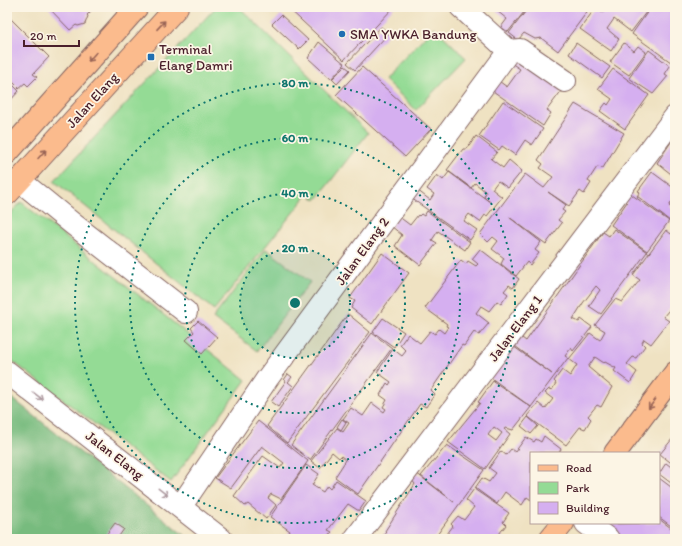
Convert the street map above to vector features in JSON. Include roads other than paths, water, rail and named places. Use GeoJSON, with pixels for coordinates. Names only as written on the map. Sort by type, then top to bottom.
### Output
{"type":"FeatureCollection","features":[{"type":"Feature","properties":{"kind":"main road","name":"Jalan Elang"},"geometry":{"type":"LineString","coordinates":[[7,153],[137,7]]}},
{"type":"Feature","properties":{"kind":"main road","name":"Jalan Elang"},"geometry":{"type":"LineString","coordinates":[[13,187],[177,7]]}},
{"type":"Feature","properties":{"kind":"main road"},"geometry":{"type":"LineString","coordinates":[[616,452],[675,373]]}},
{"type":"Feature","properties":{"kind":"main road"},"geometry":{"type":"LineString","coordinates":[[550,539],[562,524]]}},
{"type":"Feature","properties":{"kind":"street"},"geometry":{"type":"LineString","coordinates":[[461,7],[509,51],[520,50],[565,81]]}},
{"type":"Feature","properties":{"kind":"street","name":"Jalan Elang 2"},"geometry":{"type":"LineString","coordinates":[[181,506],[267,379],[509,51]]}},
{"type":"Feature","properties":{"kind":"street","name":"Jalan Elang 1"},"geometry":{"type":"LineString","coordinates":[[355,539],[675,117]]}},
{"type":"Feature","properties":{"kind":"street"},"geometry":{"type":"LineString","coordinates":[[13,187],[73,224],[186,312]]}},
{"type":"Feature","properties":{"kind":"street","name":"Jalan Elang"},"geometry":{"type":"LineString","coordinates":[[7,372],[222,539]]}},
{"type":"Feature","properties":{"kind":"street"},"geometry":{"type":"LineString","coordinates":[[587,524],[608,539]]}},
{"type":"Feature","properties":{"kind":"place","name":"SMA YWKA Bandung"},"geometry":{"type":"Point","coordinates":[342,34]}},
{"type":"Feature","properties":{"kind":"place","name":"Terminal Elang Damri"},"geometry":{"type":"Point","coordinates":[151,57]}}]}
